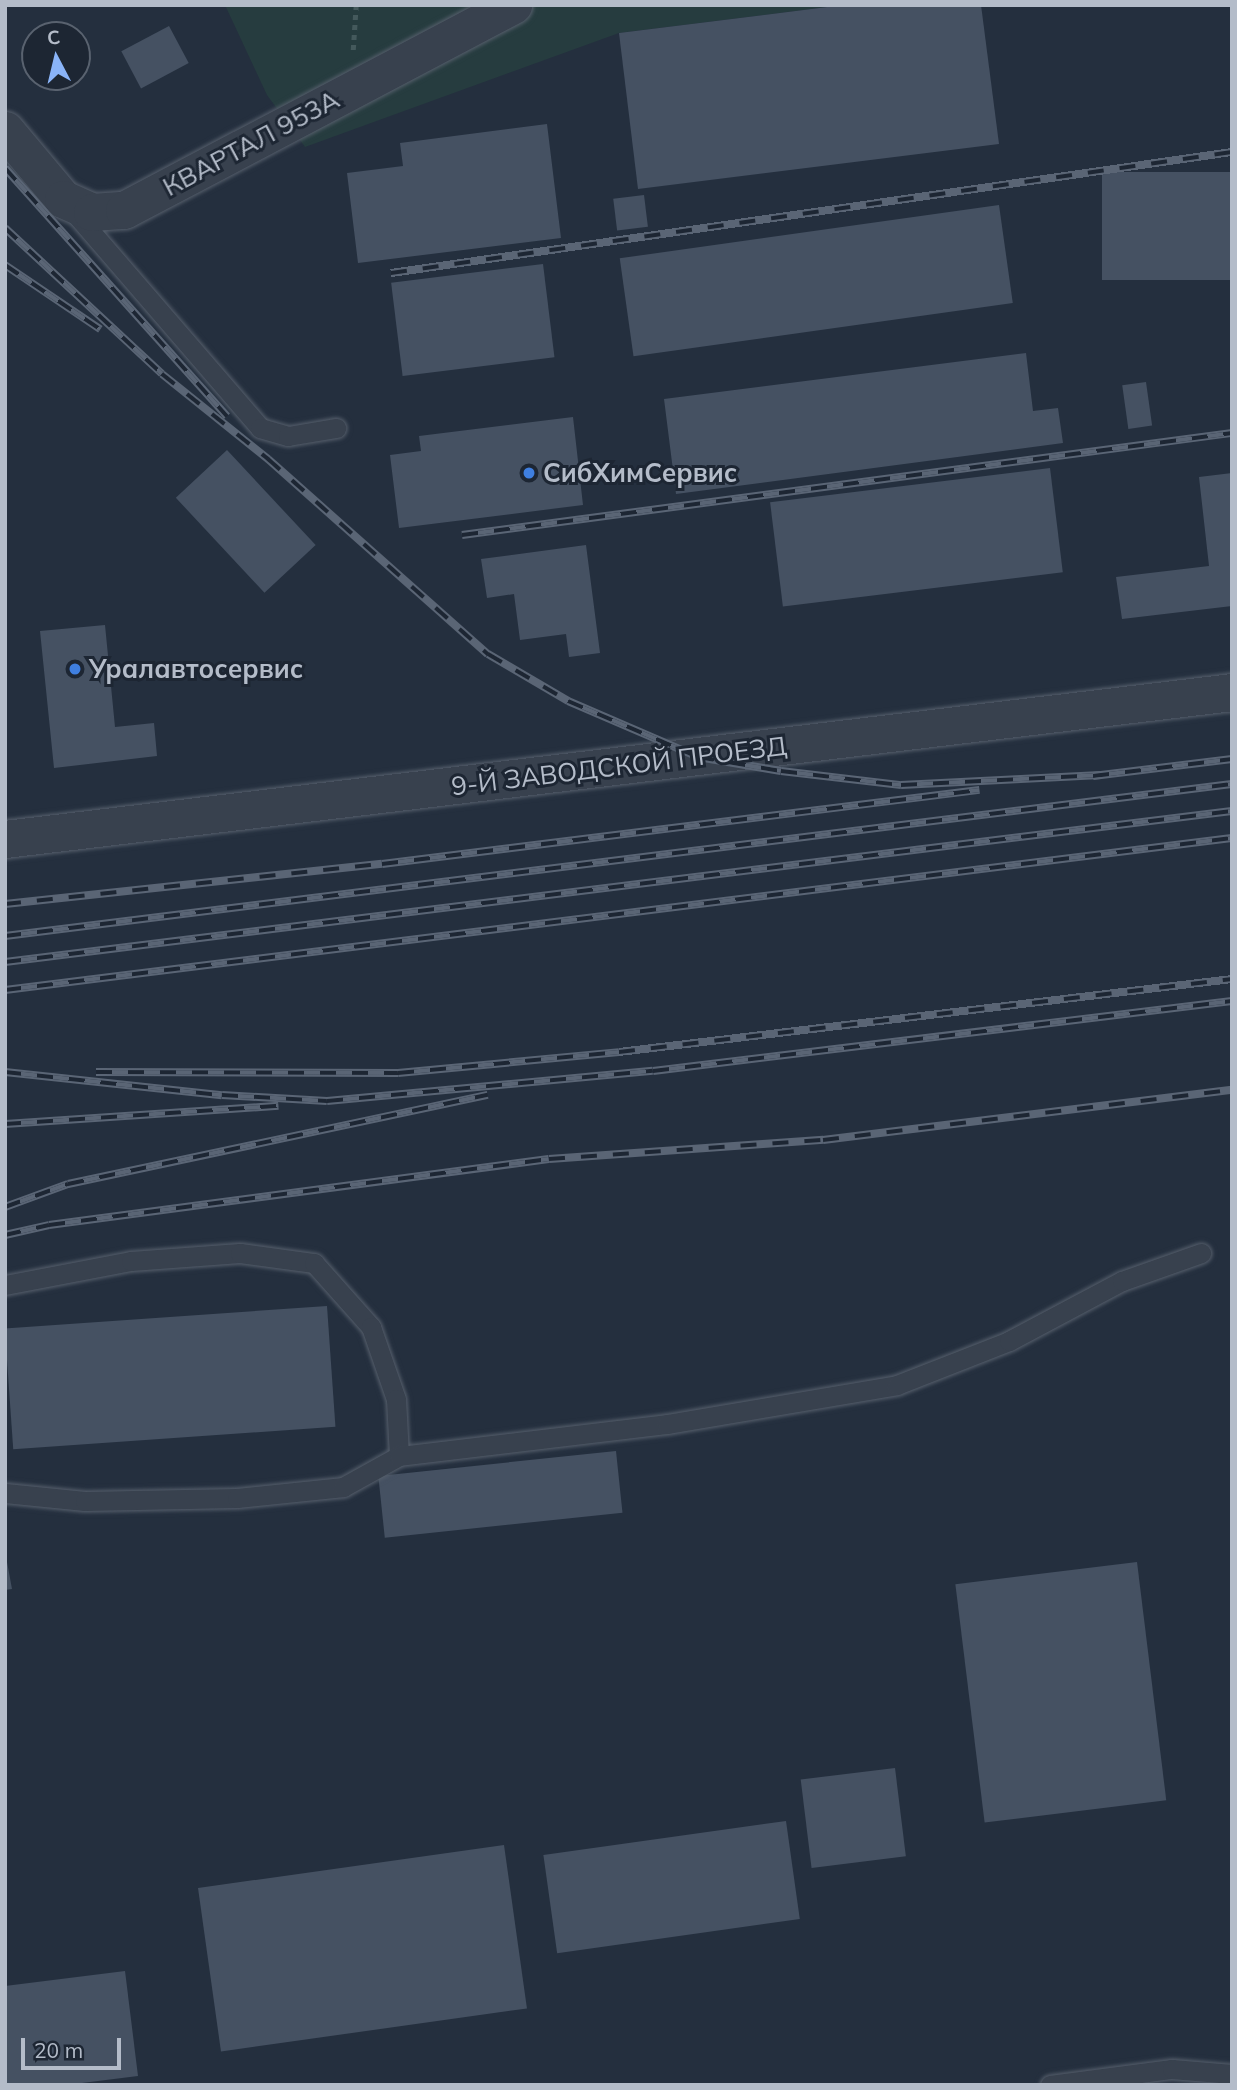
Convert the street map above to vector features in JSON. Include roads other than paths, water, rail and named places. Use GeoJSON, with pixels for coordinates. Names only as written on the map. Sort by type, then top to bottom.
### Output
{"type":"FeatureCollection","features":[{"type":"Feature","properties":{"kind":"street","name":"КВАРТАЛ 953А"},"geometry":{"type":"LineString","coordinates":[[12,154],[63,199],[92,212],[124,209],[513,5]]}},
{"type":"Feature","properties":{"kind":"street","name":"9-Й ЗАВОДСКОЙ ПРОЕЗД"},"geometry":{"type":"LineString","coordinates":[[5,839],[1232,692]]}},
{"type":"Feature","properties":{"kind":"lane"},"geometry":{"type":"LineString","coordinates":[[63,199],[260,428],[288,436],[337,428]]}},
{"type":"Feature","properties":{"kind":"lane"},"geometry":{"type":"LineString","coordinates":[[5,1493],[85,1502],[237,1498],[343,1487],[399,1456],[667,1424],[897,1385],[1009,1341],[1122,1281],[1201,1253]]}},
{"type":"Feature","properties":{"kind":"lane"},"geometry":{"type":"LineString","coordinates":[[5,1286],[158,1259],[240,1254],[314,1263],[371,1327],[396,1399],[399,1456]]}},
{"type":"Feature","properties":{"kind":"lane"},"geometry":{"type":"LineString","coordinates":[[1050,2085],[1172,2069],[1232,2074]]}},
{"type":"Feature","properties":{"kind":"railway"},"geometry":{"type":"LineString","coordinates":[[391,273],[1232,152]]}},
{"type":"Feature","properties":{"kind":"railway"},"geometry":{"type":"LineString","coordinates":[[5,168],[227,416]]}},
{"type":"Feature","properties":{"kind":"railway"},"geometry":{"type":"LineString","coordinates":[[5,228],[162,374],[268,459],[488,654],[568,701],[698,757],[781,771],[901,785],[1101,775]]}},
{"type":"Feature","properties":{"kind":"railway"},"geometry":{"type":"LineString","coordinates":[[5,265],[100,329]]}},
{"type":"Feature","properties":{"kind":"railway"},"geometry":{"type":"LineString","coordinates":[[462,535],[1232,433]]}},
{"type":"Feature","properties":{"kind":"railway"},"geometry":{"type":"LineString","coordinates":[[1093,776],[1232,759]]}},
{"type":"Feature","properties":{"kind":"railway"},"geometry":{"type":"LineString","coordinates":[[5,936],[1232,784]]}},
{"type":"Feature","properties":{"kind":"railway"},"geometry":{"type":"LineString","coordinates":[[5,904],[382,864],[979,790]]}},
{"type":"Feature","properties":{"kind":"railway"},"geometry":{"type":"LineString","coordinates":[[5,962],[1232,811]]}},
{"type":"Feature","properties":{"kind":"railway"},"geometry":{"type":"LineString","coordinates":[[5,990],[1232,838]]}},
{"type":"Feature","properties":{"kind":"railway"},"geometry":{"type":"LineString","coordinates":[[96,1072],[398,1073],[619,1052],[1232,979]]}},
{"type":"Feature","properties":{"kind":"railway"},"geometry":{"type":"LineString","coordinates":[[5,1072],[222,1095],[327,1101],[653,1071],[1232,1001]]}},
{"type":"Feature","properties":{"kind":"railway"},"geometry":{"type":"LineString","coordinates":[[5,1235],[49,1225],[549,1159],[823,1140],[1232,1090]]}},
{"type":"Feature","properties":{"kind":"railway"},"geometry":{"type":"LineString","coordinates":[[5,1207],[68,1184],[488,1095]]}},
{"type":"Feature","properties":{"kind":"railway"},"geometry":{"type":"LineString","coordinates":[[5,1124],[278,1106]]}},
{"type":"Feature","properties":{"kind":"place","name":"СибХимСервис"},"geometry":{"type":"Point","coordinates":[529,473]}},
{"type":"Feature","properties":{"kind":"place","name":"Уралавтосервис"},"geometry":{"type":"Point","coordinates":[75,669]}}]}
